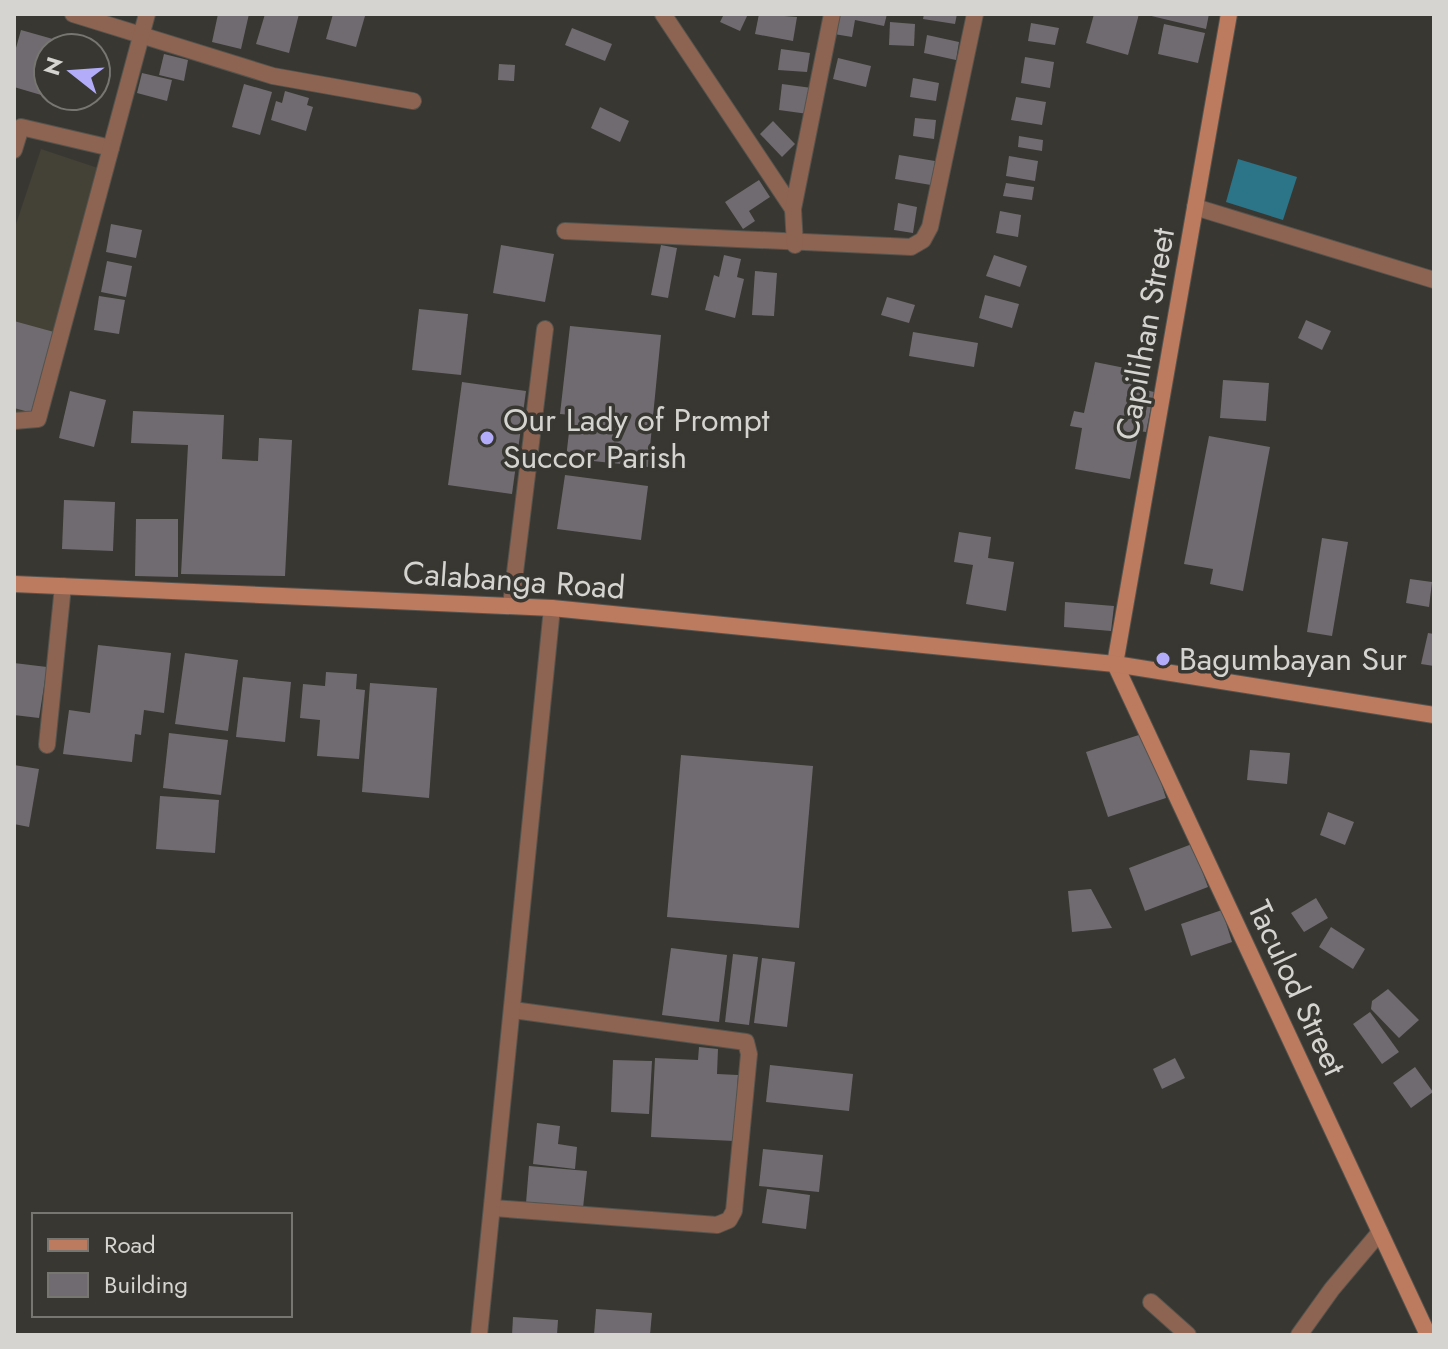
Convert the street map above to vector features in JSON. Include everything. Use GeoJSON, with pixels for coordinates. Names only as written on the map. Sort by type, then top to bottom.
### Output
{"type":"FeatureCollection","features":[{"type":"Feature","properties":{"kind":"main road","name":"Capilihan Street"},"geometry":{"type":"LineString","coordinates":[[1115,664],[1229,14]]}},
{"type":"Feature","properties":{"kind":"main road","name":"Calabanga Road"},"geometry":{"type":"LineString","coordinates":[[14,584],[552,608],[1115,664],[1434,715]]}},
{"type":"Feature","properties":{"kind":"main road","name":"Taculod Street"},"geometry":{"type":"LineString","coordinates":[[1115,664],[1428,1335]]}},
{"type":"Feature","properties":{"kind":"street"},"geometry":{"type":"LineString","coordinates":[[73,14],[273,76],[413,101]]}},
{"type":"Feature","properties":{"kind":"street"},"geometry":{"type":"LineString","coordinates":[[14,421],[38,419],[147,14]]}},
{"type":"Feature","properties":{"kind":"street"},"geometry":{"type":"LineString","coordinates":[[663,14],[793,209]]}},
{"type":"Feature","properties":{"kind":"street"},"geometry":{"type":"LineString","coordinates":[[795,245],[793,209],[832,14]]}},
{"type":"Feature","properties":{"kind":"street"},"geometry":{"type":"LineString","coordinates":[[565,231],[795,245],[911,247],[923,240],[930,227],[975,14]]}},
{"type":"Feature","properties":{"kind":"street"},"geometry":{"type":"LineString","coordinates":[[14,150],[21,127],[111,148]]}},
{"type":"Feature","properties":{"kind":"street"},"geometry":{"type":"LineString","coordinates":[[1195,207],[1434,280]]}},
{"type":"Feature","properties":{"kind":"street"},"geometry":{"type":"LineString","coordinates":[[511,605],[545,329]]}},
{"type":"Feature","properties":{"kind":"street"},"geometry":{"type":"LineString","coordinates":[[47,745],[63,586]]}},
{"type":"Feature","properties":{"kind":"street"},"geometry":{"type":"LineString","coordinates":[[479,1335],[552,608]]}},
{"type":"Feature","properties":{"kind":"street"},"geometry":{"type":"LineString","coordinates":[[493,1208],[717,1225],[729,1220],[734,1211],[749,1054],[746,1042],[513,1010]]}},
{"type":"Feature","properties":{"kind":"street"},"geometry":{"type":"LineString","coordinates":[[1299,1335],[1332,1289],[1380,1232]]}},
{"type":"Feature","properties":{"kind":"street"},"geometry":{"type":"LineString","coordinates":[[1151,1302],[1188,1335]]}},
{"type":"Feature","properties":{"kind":"shaded area"},"geometry":{"type":"Polygon","coordinates":[[[41,149],[101,169],[37,415],[14,417],[14,230],[41,149]]]}},
{"type":"Feature","properties":{"kind":"water"},"geometry":{"type":"Polygon","coordinates":[[[1238,159],[1297,177],[1283,220],[1226,202],[1238,159]]]}},
{"type":"Feature","properties":{"kind":"building"},"geometry":{"type":"Polygon","coordinates":[[[218,14],[249,14],[241,49],[212,42],[218,14]]]}},
{"type":"Feature","properties":{"kind":"building"},"geometry":{"type":"Polygon","coordinates":[[[265,14],[299,14],[289,53],[256,44],[265,14]]]}},
{"type":"Feature","properties":{"kind":"building"},"geometry":{"type":"Polygon","coordinates":[[[333,14],[365,16],[356,47],[326,39],[333,14]]]}},
{"type":"Feature","properties":{"kind":"building"},"geometry":{"type":"Polygon","coordinates":[[[724,14],[748,14],[740,31],[720,22],[724,14]]]}},
{"type":"Feature","properties":{"kind":"building"},"geometry":{"type":"Polygon","coordinates":[[[759,14],[797,17],[793,41],[755,34],[759,14]]]}},
{"type":"Feature","properties":{"kind":"building"},"geometry":{"type":"Polygon","coordinates":[[[838,14],[887,14],[884,26],[855,20],[852,37],[834,34],[838,14]]]}},
{"type":"Feature","properties":{"kind":"building"},"geometry":{"type":"Polygon","coordinates":[[[924,14],[957,14],[955,24],[923,19],[924,14]]]}},
{"type":"Feature","properties":{"kind":"building"},"geometry":{"type":"Polygon","coordinates":[[[1094,14],[1139,14],[1128,55],[1086,43],[1094,14]]]}},
{"type":"Feature","properties":{"kind":"building"},"geometry":{"type":"Polygon","coordinates":[[[1143,14],[1209,14],[1206,29],[1143,14]]]}},
{"type":"Feature","properties":{"kind":"building"},"geometry":{"type":"Polygon","coordinates":[[[890,22],[915,24],[914,46],[889,45],[890,22]]]}},
{"type":"Feature","properties":{"kind":"building"},"geometry":{"type":"Polygon","coordinates":[[[1031,23],[1059,28],[1055,45],[1028,41],[1031,23]]]}},
{"type":"Feature","properties":{"kind":"building"},"geometry":{"type":"Polygon","coordinates":[[[1164,24],[1205,33],[1198,63],[1158,54],[1164,24]]]}},
{"type":"Feature","properties":{"kind":"building"},"geometry":{"type":"Polygon","coordinates":[[[572,28],[612,44],[605,61],[565,45],[572,28]]]}},
{"type":"Feature","properties":{"kind":"building"},"geometry":{"type":"Polygon","coordinates":[[[21,30],[32,33],[32,92],[14,87],[14,55],[21,30]]]}},
{"type":"Feature","properties":{"kind":"building"},"geometry":{"type":"Polygon","coordinates":[[[927,35],[959,42],[956,60],[924,53],[927,35]]]}},
{"type":"Feature","properties":{"kind":"building"},"geometry":{"type":"Polygon","coordinates":[[[781,49],[810,53],[807,72],[778,70],[781,49]]]}},
{"type":"Feature","properties":{"kind":"building"},"geometry":{"type":"Polygon","coordinates":[[[164,54],[188,60],[184,81],[159,75],[164,54]]]}},
{"type":"Feature","properties":{"kind":"building"},"geometry":{"type":"Polygon","coordinates":[[[1025,57],[1054,62],[1050,88],[1021,83],[1025,57]]]}},
{"type":"Feature","properties":{"kind":"building"},"geometry":{"type":"Polygon","coordinates":[[[838,58],[871,66],[866,87],[833,79],[838,58]]]}},
{"type":"Feature","properties":{"kind":"building"},"geometry":{"type":"Polygon","coordinates":[[[499,64],[515,65],[514,81],[498,80],[499,64]]]}},
{"type":"Feature","properties":{"kind":"building"},"geometry":{"type":"Polygon","coordinates":[[[142,73],[172,80],[167,101],[137,93],[142,73]]]}},
{"type":"Feature","properties":{"kind":"building"},"geometry":{"type":"Polygon","coordinates":[[[913,78],[939,83],[936,101],[910,97],[913,78]]]}},
{"type":"Feature","properties":{"kind":"building"},"geometry":{"type":"Polygon","coordinates":[[[244,84],[272,92],[260,135],[232,127],[244,84]]]}},
{"type":"Feature","properties":{"kind":"building"},"geometry":{"type":"Polygon","coordinates":[[[782,84],[812,88],[808,114],[779,110],[782,84]]]}},
{"type":"Feature","properties":{"kind":"building"},"geometry":{"type":"Polygon","coordinates":[[[285,91],[309,98],[307,105],[313,107],[306,131],[271,120],[276,101],[282,103],[285,91]]]}},
{"type":"Feature","properties":{"kind":"building"},"geometry":{"type":"Polygon","coordinates":[[[1016,97],[1046,102],[1042,125],[1011,120],[1016,97]]]}},
{"type":"Feature","properties":{"kind":"building"},"geometry":{"type":"Polygon","coordinates":[[[600,107],[629,121],[620,142],[591,128],[600,107]]]}},
{"type":"Feature","properties":{"kind":"building"},"geometry":{"type":"Polygon","coordinates":[[[915,118],[936,120],[934,139],[913,136],[915,118]]]}},
{"type":"Feature","properties":{"kind":"building"},"geometry":{"type":"Polygon","coordinates":[[[773,121],[795,144],[782,157],[760,134],[773,121]]]}},
{"type":"Feature","properties":{"kind":"building"},"geometry":{"type":"Polygon","coordinates":[[[1019,136],[1043,140],[1042,151],[1018,147],[1019,136]]]}},
{"type":"Feature","properties":{"kind":"building"},"geometry":{"type":"Polygon","coordinates":[[[899,155],[935,161],[931,185],[895,179],[899,155]]]}},
{"type":"Feature","properties":{"kind":"building"},"geometry":{"type":"Polygon","coordinates":[[[1009,156],[1038,161],[1035,181],[1006,176],[1009,156]]]}},
{"type":"Feature","properties":{"kind":"building"},"geometry":{"type":"Polygon","coordinates":[[[759,180],[770,197],[749,211],[755,221],[743,229],[725,202],[759,180]]]}},
{"type":"Feature","properties":{"kind":"building"},"geometry":{"type":"Polygon","coordinates":[[[1006,183],[1034,187],[1032,200],[1003,196],[1006,183]]]}},
{"type":"Feature","properties":{"kind":"building"},"geometry":{"type":"Polygon","coordinates":[[[898,203],[917,207],[913,233],[894,230],[898,203]]]}},
{"type":"Feature","properties":{"kind":"building"},"geometry":{"type":"Polygon","coordinates":[[[1000,211],[1021,215],[1018,237],[996,233],[1000,211]]]}},
{"type":"Feature","properties":{"kind":"building"},"geometry":{"type":"Polygon","coordinates":[[[111,224],[142,230],[136,258],[106,252],[111,224]]]}},
{"type":"Feature","properties":{"kind":"building"},"geometry":{"type":"Polygon","coordinates":[[[501,245],[554,254],[545,302],[493,293],[501,245]]]}},
{"type":"Feature","properties":{"kind":"building"},"geometry":{"type":"Polygon","coordinates":[[[661,245],[677,248],[668,298],[651,295],[661,245]]]}},
{"type":"Feature","properties":{"kind":"building"},"geometry":{"type":"Polygon","coordinates":[[[724,255],[741,259],[737,277],[744,279],[735,318],[705,310],[714,275],[719,277],[724,255]]]}},
{"type":"Feature","properties":{"kind":"building"},"geometry":{"type":"Polygon","coordinates":[[[994,255],[1027,266],[1020,287],[986,276],[994,255]]]}},
{"type":"Feature","properties":{"kind":"building"},"geometry":{"type":"Polygon","coordinates":[[[107,261],[132,266],[126,297],[101,292],[107,261]]]}},
{"type":"Feature","properties":{"kind":"building"},"geometry":{"type":"Polygon","coordinates":[[[755,271],[777,273],[774,316],[752,315],[755,271]]]}},
{"type":"Feature","properties":{"kind":"building"},"geometry":{"type":"Polygon","coordinates":[[[985,295],[1019,304],[1012,328],[979,318],[985,295]]]}},
{"type":"Feature","properties":{"kind":"building"},"geometry":{"type":"Polygon","coordinates":[[[99,296],[125,300],[119,334],[94,330],[99,296]]]}},
{"type":"Feature","properties":{"kind":"building"},"geometry":{"type":"Polygon","coordinates":[[[887,297],[915,305],[909,323],[881,315],[887,297]]]}},
{"type":"Feature","properties":{"kind":"building"},"geometry":{"type":"Polygon","coordinates":[[[419,309],[468,314],[461,375],[412,370],[419,309]]]}},
{"type":"Feature","properties":{"kind":"building"},"geometry":{"type":"Polygon","coordinates":[[[1306,320],[1331,331],[1322,350],[1298,338],[1306,320]]]}},
{"type":"Feature","properties":{"kind":"building"},"geometry":{"type":"Polygon","coordinates":[[[14,321],[54,332],[33,413],[14,408],[14,321]]]}},
{"type":"Feature","properties":{"kind":"building"},"geometry":{"type":"Polygon","coordinates":[[[570,326],[661,335],[648,467],[566,458],[571,415],[560,414],[570,326]]]}},
{"type":"Feature","properties":{"kind":"building"},"geometry":{"type":"Polygon","coordinates":[[[913,332],[978,343],[974,367],[909,356],[913,332]]]}},
{"type":"Feature","properties":{"kind":"building"},"geometry":{"type":"Polygon","coordinates":[[[1095,362],[1150,373],[1146,390],[1154,392],[1146,432],[1139,431],[1130,479],[1075,469],[1082,428],[1070,426],[1074,411],[1084,413],[1095,362]]]}},
{"type":"Feature","properties":{"kind":"building"},"geometry":{"type":"Polygon","coordinates":[[[1223,380],[1269,383],[1266,421],[1220,418],[1223,380]]]}},
{"type":"Feature","properties":{"kind":"building","name":"Our Lady of Prompt Succor Parish"},"geometry":{"type":"Polygon","coordinates":[[[462,382],[526,391],[512,494],[448,485],[462,382]]]}},
{"type":"Feature","properties":{"kind":"building"},"geometry":{"type":"Polygon","coordinates":[[[70,391],[106,400],[94,447],[59,438],[70,391]]]}},
{"type":"Feature","properties":{"kind":"building"},"geometry":{"type":"Polygon","coordinates":[[[133,411],[224,415],[222,459],[258,461],[259,438],[292,440],[285,576],[181,574],[188,445],[131,443],[133,411]]]}},
{"type":"Feature","properties":{"kind":"building"},"geometry":{"type":"Polygon","coordinates":[[[1209,436],[1270,447],[1243,591],[1210,584],[1213,569],[1184,564],[1209,436]]]}},
{"type":"Feature","properties":{"kind":"building"},"geometry":{"type":"Polygon","coordinates":[[[565,475],[648,486],[641,540],[557,529],[565,475]]]}},
{"type":"Feature","properties":{"kind":"building"},"geometry":{"type":"Polygon","coordinates":[[[64,500],[115,502],[113,551],[62,549],[64,500]]]}},
{"type":"Feature","properties":{"kind":"building"},"geometry":{"type":"Polygon","coordinates":[[[136,519],[178,519],[178,577],[135,576],[136,519]]]}},
{"type":"Feature","properties":{"kind":"building"},"geometry":{"type":"Polygon","coordinates":[[[959,532],[991,537],[988,558],[1014,562],[1006,611],[966,604],[973,565],[954,562],[959,532]]]}},
{"type":"Feature","properties":{"kind":"building"},"geometry":{"type":"Polygon","coordinates":[[[1322,538],[1348,542],[1332,636],[1307,632],[1322,538]]]}},
{"type":"Feature","properties":{"kind":"building"},"geometry":{"type":"Polygon","coordinates":[[[1410,579],[1432,582],[1429,607],[1406,603],[1410,579]]]}},
{"type":"Feature","properties":{"kind":"building"},"geometry":{"type":"Polygon","coordinates":[[[1065,602],[1114,606],[1111,631],[1064,627],[1065,602]]]}},
{"type":"Feature","properties":{"kind":"building"},"geometry":{"type":"Polygon","coordinates":[[[1428,633],[1434,634],[1434,666],[1421,664],[1428,633]]]}},
{"type":"Feature","properties":{"kind":"building"},"geometry":{"type":"Polygon","coordinates":[[[98,645],[171,653],[164,713],[144,710],[141,735],[135,734],[132,762],[63,754],[69,710],[90,713],[98,645]]]}},
{"type":"Feature","properties":{"kind":"building"},"geometry":{"type":"Polygon","coordinates":[[[185,653],[238,660],[228,731],[175,724],[185,653]]]}},
{"type":"Feature","properties":{"kind":"building"},"geometry":{"type":"Polygon","coordinates":[[[14,663],[47,667],[39,718],[14,715],[14,663]]]}},
{"type":"Feature","properties":{"kind":"building"},"geometry":{"type":"Polygon","coordinates":[[[326,672],[357,674],[356,689],[365,690],[359,759],[317,756],[320,720],[300,718],[303,684],[325,686],[326,672]]]}},
{"type":"Feature","properties":{"kind":"building"},"geometry":{"type":"Polygon","coordinates":[[[243,677],[291,682],[285,742],[236,737],[243,677]]]}},
{"type":"Feature","properties":{"kind":"building"},"geometry":{"type":"Polygon","coordinates":[[[370,683],[437,688],[429,798],[362,792],[370,683]]]}},
{"type":"Feature","properties":{"kind":"building"},"geometry":{"type":"Polygon","coordinates":[[[169,733],[228,740],[221,795],[163,788],[169,733]]]}},
{"type":"Feature","properties":{"kind":"building"},"geometry":{"type":"Polygon","coordinates":[[[1145,733],[1166,798],[1108,817],[1086,752],[1145,733]]]}},
{"type":"Feature","properties":{"kind":"building"},"geometry":{"type":"Polygon","coordinates":[[[1250,750],[1290,753],[1287,784],[1247,780],[1250,750]]]}},
{"type":"Feature","properties":{"kind":"building"},"geometry":{"type":"Polygon","coordinates":[[[681,755],[813,766],[799,928],[667,917],[681,755]]]}},
{"type":"Feature","properties":{"kind":"building"},"geometry":{"type":"Polygon","coordinates":[[[14,765],[39,769],[29,827],[14,824],[14,765]]]}},
{"type":"Feature","properties":{"kind":"building"},"geometry":{"type":"Polygon","coordinates":[[[160,796],[219,800],[215,853],[156,849],[160,796]]]}},
{"type":"Feature","properties":{"kind":"building"},"geometry":{"type":"Polygon","coordinates":[[[1328,812],[1354,822],[1345,845],[1320,835],[1328,812]]]}},
{"type":"Feature","properties":{"kind":"building"},"geometry":{"type":"Polygon","coordinates":[[[1192,844],[1208,887],[1145,911],[1129,868],[1192,844]]]}},
{"type":"Feature","properties":{"kind":"building"},"geometry":{"type":"Polygon","coordinates":[[[1091,889],[1112,928],[1072,932],[1068,891],[1091,889]]]}},
{"type":"Feature","properties":{"kind":"building"},"geometry":{"type":"Polygon","coordinates":[[[1316,898],[1328,918],[1304,932],[1291,913],[1316,898]]]}},
{"type":"Feature","properties":{"kind":"building"},"geometry":{"type":"Polygon","coordinates":[[[1222,910],[1232,942],[1191,956],[1181,924],[1222,910]]]}},
{"type":"Feature","properties":{"kind":"building"},"geometry":{"type":"Polygon","coordinates":[[[1331,927],[1365,949],[1353,969],[1319,947],[1331,927]]]}},
{"type":"Feature","properties":{"kind":"building"},"geometry":{"type":"Polygon","coordinates":[[[671,948],[727,955],[719,1022],[662,1015],[671,948]]]}},
{"type":"Feature","properties":{"kind":"building"},"geometry":{"type":"Polygon","coordinates":[[[733,954],[758,957],[749,1025],[725,1022],[733,954]]]}},
{"type":"Feature","properties":{"kind":"building"},"geometry":{"type":"Polygon","coordinates":[[[762,958],[795,962],[787,1027],[754,1023],[762,958]]]}},
{"type":"Feature","properties":{"kind":"building"},"geometry":{"type":"Polygon","coordinates":[[[1388,989],[1419,1020],[1399,1038],[1371,1009],[1372,1001],[1388,989]]]}},
{"type":"Feature","properties":{"kind":"building"},"geometry":{"type":"Polygon","coordinates":[[[1370,1012],[1399,1052],[1382,1064],[1353,1024],[1370,1012]]]}},
{"type":"Feature","properties":{"kind":"building"},"geometry":{"type":"Polygon","coordinates":[[[699,1047],[718,1049],[717,1074],[738,1075],[734,1141],[651,1137],[655,1058],[698,1060],[699,1047]]]}},
{"type":"Feature","properties":{"kind":"building"},"geometry":{"type":"Polygon","coordinates":[[[1175,1058],[1185,1078],[1162,1089],[1153,1069],[1175,1058]]]}},
{"type":"Feature","properties":{"kind":"building"},"geometry":{"type":"Polygon","coordinates":[[[613,1060],[652,1061],[649,1114],[611,1112],[613,1060]]]}},
{"type":"Feature","properties":{"kind":"building"},"geometry":{"type":"Polygon","coordinates":[[[770,1065],[853,1074],[849,1111],[766,1102],[770,1065]]]}},
{"type":"Feature","properties":{"kind":"building"},"geometry":{"type":"Polygon","coordinates":[[[1415,1067],[1433,1092],[1411,1108],[1393,1083],[1415,1067]]]}},
{"type":"Feature","properties":{"kind":"building"},"geometry":{"type":"Polygon","coordinates":[[[537,1123],[560,1126],[558,1144],[577,1147],[575,1169],[533,1164],[537,1123]]]}},
{"type":"Feature","properties":{"kind":"building"},"geometry":{"type":"Polygon","coordinates":[[[763,1149],[823,1155],[819,1192],[759,1186],[763,1149]]]}},
{"type":"Feature","properties":{"kind":"building"},"geometry":{"type":"Polygon","coordinates":[[[529,1166],[587,1171],[583,1208],[526,1203],[529,1166]]]}},
{"type":"Feature","properties":{"kind":"building"},"geometry":{"type":"Polygon","coordinates":[[[767,1189],[810,1195],[806,1229],[762,1223],[767,1189]]]}},
{"type":"Feature","properties":{"kind":"building"},"geometry":{"type":"Polygon","coordinates":[[[596,1309],[652,1313],[650,1335],[594,1335],[596,1309]]]}},
{"type":"Feature","properties":{"kind":"building"},"geometry":{"type":"Polygon","coordinates":[[[513,1317],[558,1320],[557,1335],[512,1335],[513,1317]]]}},
{"type":"Feature","properties":{"kind":"place","name":"Our Lady of Prompt Succor Parish"},"geometry":{"type":"Point","coordinates":[487,438]}},
{"type":"Feature","properties":{"kind":"place","name":"Bagumbayan Sur"},"geometry":{"type":"Point","coordinates":[1163,659]}}]}
